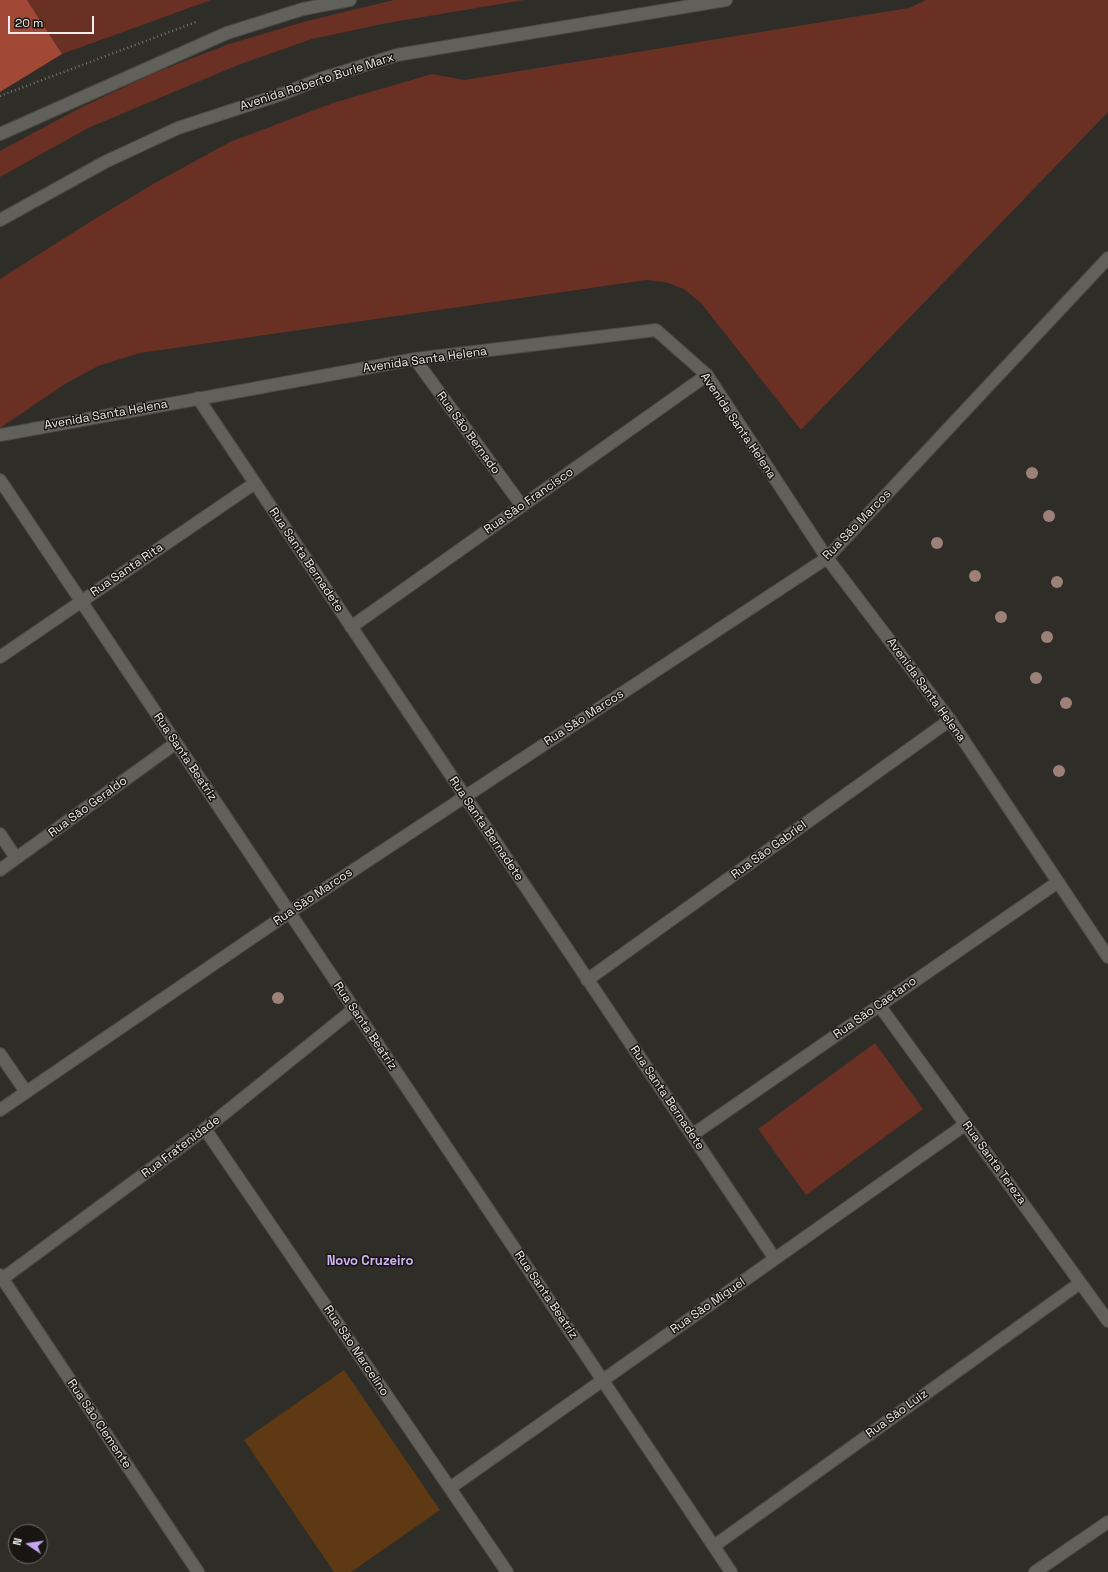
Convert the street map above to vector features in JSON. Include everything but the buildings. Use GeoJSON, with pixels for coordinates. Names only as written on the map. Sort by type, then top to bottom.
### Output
{"type":"FeatureCollection","features":[{"type":"Feature","properties":{"kind":"street"},"geometry":{"type":"LineString","coordinates":[[0,134],[227,33],[303,9],[350,0]]}},
{"type":"Feature","properties":{"kind":"street","name":"Avenida Roberto Burle Marx"},"geometry":{"type":"LineString","coordinates":[[0,220],[105,162],[178,128],[285,93],[320,79],[397,55],[726,0]]}},
{"type":"Feature","properties":{"kind":"street","name":"Rua São Marcos"},"geometry":{"type":"LineString","coordinates":[[0,1110],[290,912],[827,558],[1108,258]]}},
{"type":"Feature","properties":{"kind":"street","name":"Avenida Santa Helena"},"geometry":{"type":"LineString","coordinates":[[0,435],[415,359],[656,330],[706,375],[827,558],[950,720],[1108,957]]}},
{"type":"Feature","properties":{"kind":"street","name":"Rua São Bernado"},"geometry":{"type":"LineString","coordinates":[[415,359],[522,506]]}},
{"type":"Feature","properties":{"kind":"street","name":"Rua São Francisco"},"geometry":{"type":"LineString","coordinates":[[351,627],[706,375]]}},
{"type":"Feature","properties":{"kind":"street","name":"Rua Santa Bernadete"},"geometry":{"type":"LineString","coordinates":[[198,398],[775,1259]]}},
{"type":"Feature","properties":{"kind":"street","name":"Rua Santa Beatriz"},"geometry":{"type":"LineString","coordinates":[[0,480],[731,1572]]}},
{"type":"Feature","properties":{"kind":"street","name":"Rua Santa Rita"},"geometry":{"type":"LineString","coordinates":[[0,657],[255,483]]}},
{"type":"Feature","properties":{"kind":"street","name":"Rua São Gabriel"},"geometry":{"type":"LineString","coordinates":[[587,980],[950,720]]}},
{"type":"Feature","properties":{"kind":"street","name":"Rua São Geraldo"},"geometry":{"type":"LineString","coordinates":[[0,870],[176,743]]}},
{"type":"Feature","properties":{"kind":"street"},"geometry":{"type":"LineString","coordinates":[[0,834],[16,858]]}},
{"type":"Feature","properties":{"kind":"street","name":"Rua São Caetano"},"geometry":{"type":"LineString","coordinates":[[692,1135],[1058,882]]}},
{"type":"Feature","properties":{"kind":"street","name":"Rua Santa Tereza"},"geometry":{"type":"LineString","coordinates":[[879,1005],[1108,1321]]}},
{"type":"Feature","properties":{"kind":"street","name":"Rua Fratenidade"},"geometry":{"type":"LineString","coordinates":[[1,1277],[205,1129],[354,1009]]}},
{"type":"Feature","properties":{"kind":"street"},"geometry":{"type":"LineString","coordinates":[[0,1054],[26,1092]]}},
{"type":"Feature","properties":{"kind":"street","name":"Rua São Miguel"},"geometry":{"type":"LineString","coordinates":[[450,1488],[966,1124]]}},
{"type":"Feature","properties":{"kind":"street","name":"Rua São Marcelino"},"geometry":{"type":"LineString","coordinates":[[205,1129],[507,1572]]}},
{"type":"Feature","properties":{"kind":"street","name":"Rua São Clemente"},"geometry":{"type":"LineString","coordinates":[[1,1277],[198,1572]]}},
{"type":"Feature","properties":{"kind":"street","name":"Rua São Luiz"},"geometry":{"type":"LineString","coordinates":[[714,1546],[1080,1283]]}},
{"type":"Feature","properties":{"kind":"street"},"geometry":{"type":"LineString","coordinates":[[1035,1572],[1108,1522]]}},
{"type":"Feature","properties":{"kind":"path"},"geometry":{"type":"LineString","coordinates":[[0,96],[202,19]]}},
{"type":"Feature","properties":{"kind":"shaded area"},"geometry":{"type":"Polygon","coordinates":[[[0,0],[27,0],[62,54],[0,92],[0,0]]]}},
{"type":"Feature","properties":{"kind":"shaded area"},"geometry":{"type":"Polygon","coordinates":[[[27,0],[211,0],[62,54],[27,0]]]}},
{"type":"Feature","properties":{"kind":"shaded area"},"geometry":{"type":"Polygon","coordinates":[[[394,0],[524,0],[387,23],[312,39],[238,65],[88,128],[0,177],[0,151],[78,109],[152,74],[229,44],[307,21],[394,0]]]}},
{"type":"Feature","properties":{"kind":"shaded area"},"geometry":{"type":"Polygon","coordinates":[[[926,0],[1108,0],[1108,112],[801,430],[701,303],[684,289],[665,282],[646,280],[140,353],[98,366],[65,384],[0,428],[0,279],[155,183],[230,142],[333,103],[432,74],[464,80],[909,8],[926,0]]]}},
{"type":"Feature","properties":{"kind":"shaded area"},"geometry":{"type":"Polygon","coordinates":[[[875,1043],[923,1109],[806,1195],[758,1129],[875,1043]]]}},
{"type":"Feature","properties":{"kind":"district","name":"Novo Cruzeiro"},"geometry":{"type":"Point","coordinates":[370,1261]}}]}
